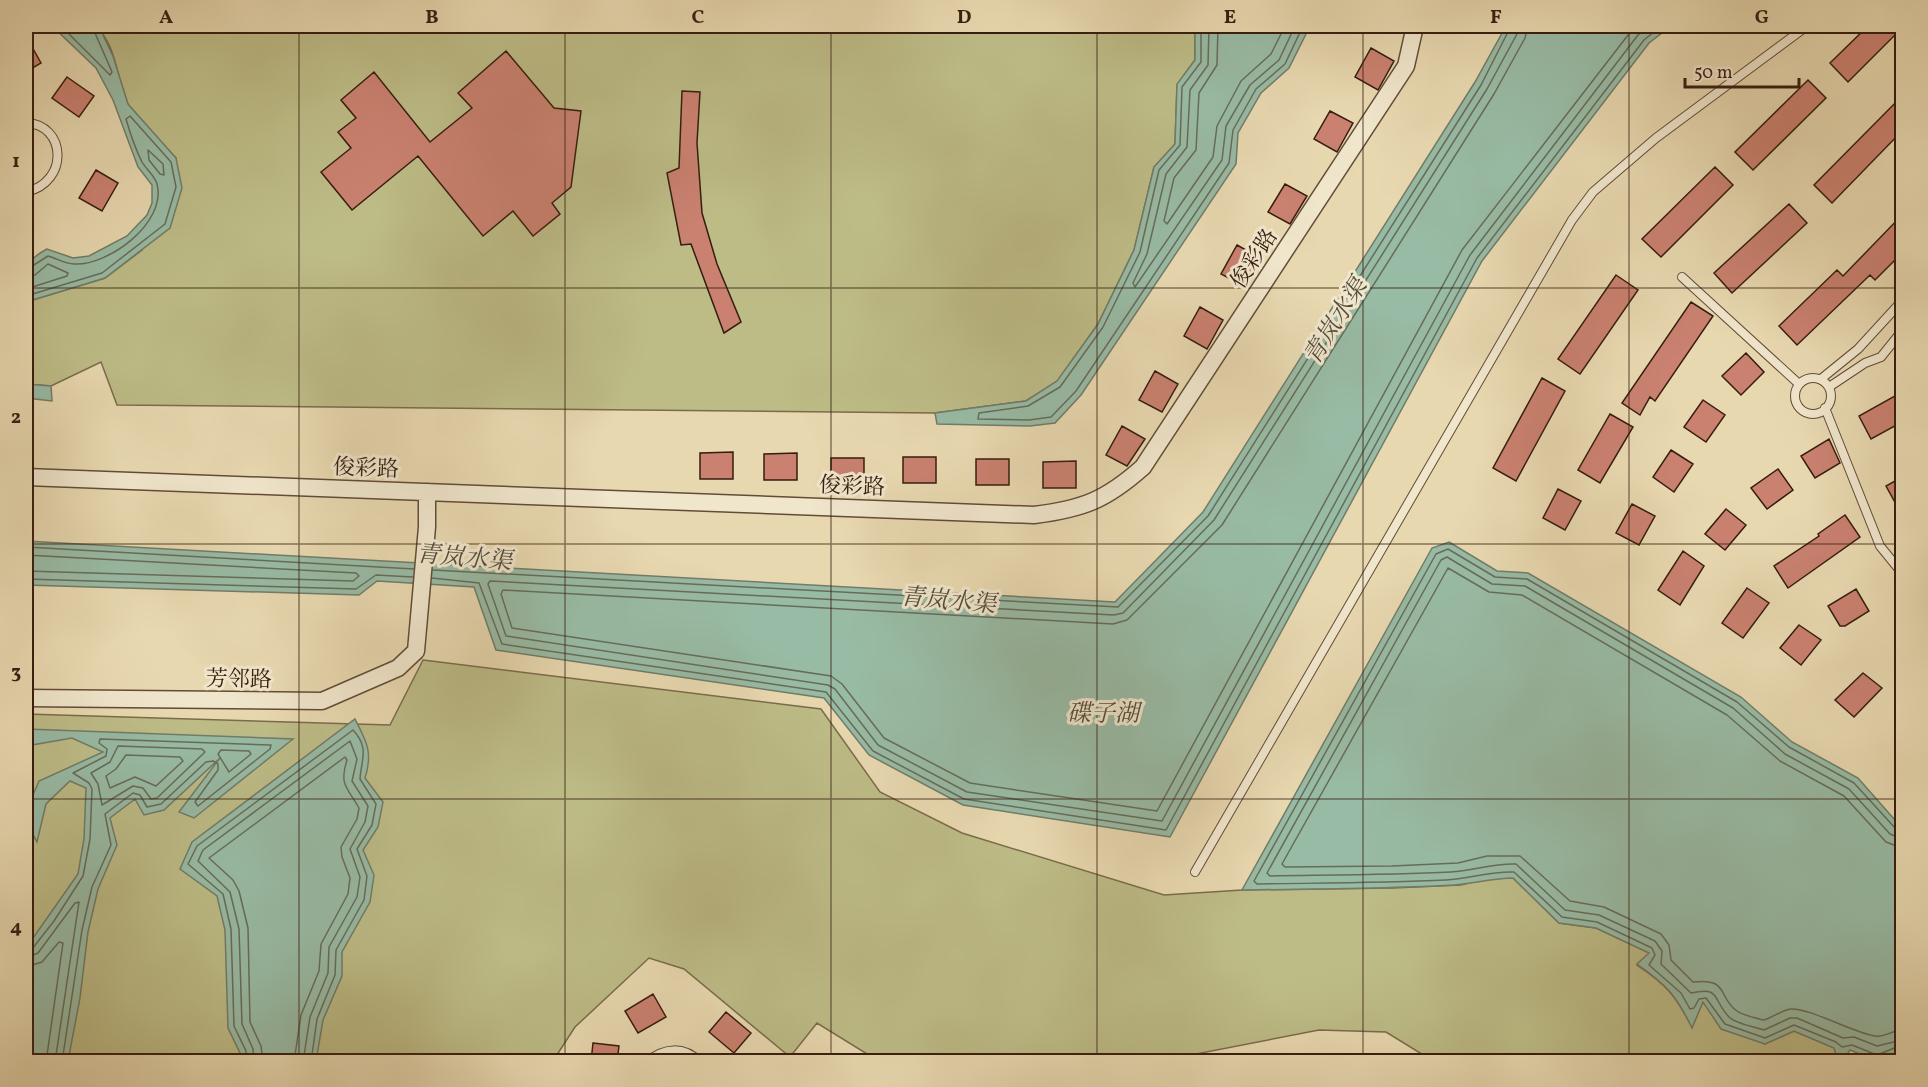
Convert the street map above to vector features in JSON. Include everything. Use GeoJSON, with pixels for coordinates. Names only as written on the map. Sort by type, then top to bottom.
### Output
{"type":"FeatureCollection","features":[{"type":"Feature","properties":{"kind":"street","name":"俊彩路"},"geometry":{"type":"LineString","coordinates":[[26,477],[1034,515],[1073,510],[1119,489],[1143,467],[1406,66],[1415,26]]}},
{"type":"Feature","properties":{"kind":"street","name":"芳邻路"},"geometry":{"type":"LineString","coordinates":[[26,698],[322,701],[398,668],[416,651],[427,527],[427,492]]}},
{"type":"Feature","properties":{"kind":"lane"},"geometry":{"type":"LineString","coordinates":[[1195,872],[1572,220],[1593,192],[1656,138],[1807,26]]}},
{"type":"Feature","properties":{"kind":"lane"},"geometry":{"type":"LineString","coordinates":[[26,123],[40,127],[49,134],[58,152],[54,174],[46,183],[26,192]]}},
{"type":"Feature","properties":{"kind":"lane"},"geometry":{"type":"LineString","coordinates":[[1682,277],[1799,384]]}},
{"type":"Feature","properties":{"kind":"lane"},"geometry":{"type":"LineString","coordinates":[[1821,380],[1858,349],[1902,301]]}},
{"type":"Feature","properties":{"kind":"lane"},"geometry":{"type":"LineString","coordinates":[[1829,387],[1865,363],[1881,357],[1902,331]]}},
{"type":"Feature","properties":{"kind":"lane"},"geometry":{"type":"LineString","coordinates":[[1826,408],[1808,413],[1798,407],[1795,395],[1799,384],[1809,378],[1821,380],[1829,387],[1830,398],[1826,408],[1880,546],[1902,573]]}},
{"type":"Feature","properties":{"kind":"lane"},"geometry":{"type":"LineString","coordinates":[[647,1062],[654,1055],[670,1050],[683,1051],[700,1062]]}},
{"type":"Feature","properties":{"kind":"shaded area"},"geometry":{"type":"Polygon","coordinates":[[[95,26],[1195,26],[1195,60],[1177,85],[1175,144],[1154,167],[1134,250],[1098,324],[1057,382],[1026,401],[935,413],[117,405],[101,362],[51,386],[26,384],[26,302],[105,278],[142,250],[176,158],[142,123],[127,102],[108,42],[95,26]]]}},
{"type":"Feature","properties":{"kind":"shaded area"},"geometry":{"type":"Polygon","coordinates":[[[423,660],[821,709],[880,792],[962,833],[1164,895],[1242,890],[1461,885],[1489,878],[1513,878],[1559,923],[1596,928],[1650,953],[1637,965],[1656,978],[1669,992],[1692,1027],[1703,1001],[1765,1044],[1794,1031],[1835,1048],[1838,1061],[1433,1061],[1386,1032],[1319,1030],[1160,1061],[880,1062],[817,1023],[790,1057],[684,969],[649,958],[575,1027],[553,1061],[26,1062],[26,714],[390,725],[423,660]]]}},
{"type":"Feature","properties":{"kind":"water"},"geometry":{"type":"Polygon","coordinates":[[[52,26],[95,26],[101,31],[113,56],[128,104],[176,158],[182,188],[170,228],[105,278],[26,302],[26,271],[32,259],[38,254],[47,249],[73,258],[89,256],[127,236],[147,215],[152,203],[152,185],[138,167],[113,100],[96,68],[52,26]]]}},
{"type":"Feature","properties":{"kind":"water"},"geometry":{"type":"Polygon","coordinates":[[[1195,26],[1310,26],[1289,68],[1261,93],[1238,133],[1236,164],[1081,395],[1055,423],[1030,426],[937,424],[935,413],[1026,401],[1057,381],[1098,324],[1134,250],[1154,167],[1175,144],[1177,84],[1195,60],[1195,26]]]}},
{"type":"Feature","properties":{"kind":"water","name":"碟子湖"},"geometry":{"type":"Polygon","coordinates":[[[1506,26],[1671,26],[1649,43],[1482,261],[1170,837],[963,805],[869,755],[824,698],[496,650],[474,587],[377,581],[359,595],[26,585],[26,541],[1115,602],[1203,512],[1475,82],[1506,26]]]}},
{"type":"Feature","properties":{"kind":"water"},"geometry":{"type":"Polygon","coordinates":[[[26,384],[51,386],[52,401],[26,398],[26,384]]]}},
{"type":"Feature","properties":{"kind":"water"},"geometry":{"type":"Polygon","coordinates":[[[1449,542],[1497,571],[1528,573],[1741,697],[1792,742],[1858,778],[1902,828],[1902,1054],[1898,1052],[1877,1061],[1850,1050],[1843,1061],[1838,1061],[1834,1048],[1794,1031],[1765,1044],[1721,1029],[1703,1002],[1692,1028],[1670,992],[1637,964],[1649,953],[1596,928],[1559,923],[1513,878],[1427,886],[1242,890],[1432,548],[1449,542]]]}},
{"type":"Feature","properties":{"kind":"water"},"geometry":{"type":"Polygon","coordinates":[[[355,719],[363,734],[369,754],[365,778],[383,802],[378,827],[363,850],[374,875],[370,902],[342,952],[342,976],[323,1020],[316,1061],[241,1061],[240,1053],[228,1028],[225,930],[217,896],[180,869],[192,842],[355,719]]]}},
{"type":"Feature","properties":{"kind":"water"},"geometry":{"type":"Polygon","coordinates":[[[26,729],[293,739],[194,818],[179,812],[220,758],[164,810],[144,815],[135,799],[110,818],[117,845],[98,889],[88,932],[80,998],[68,1061],[26,1061],[26,948],[78,874],[84,839],[86,788],[70,781],[46,804],[37,842],[28,824],[27,812],[39,781],[103,752],[72,738],[26,746],[26,729]]]}},
{"type":"Feature","properties":{"kind":"building"},"geometry":{"type":"Polygon","coordinates":[[[1868,26],[1902,26],[1902,28],[1848,82],[1830,63],[1868,26]]]}},
{"type":"Feature","properties":{"kind":"building"},"geometry":{"type":"Polygon","coordinates":[[[26,36],[41,63],[26,72],[26,36]]]}},
{"type":"Feature","properties":{"kind":"building"},"geometry":{"type":"Polygon","coordinates":[[[1371,48],[1394,61],[1378,90],[1355,77],[1371,48]]]}},
{"type":"Feature","properties":{"kind":"building"},"geometry":{"type":"Polygon","coordinates":[[[506,51],[554,108],[581,111],[571,187],[552,203],[560,214],[533,236],[513,211],[483,236],[418,156],[352,210],[321,172],[351,148],[338,132],[356,118],[341,100],[374,72],[430,142],[472,108],[458,93],[506,51]]]}},
{"type":"Feature","properties":{"kind":"building"},"geometry":{"type":"Polygon","coordinates":[[[67,77],[94,96],[79,117],[52,98],[67,77]]]}},
{"type":"Feature","properties":{"kind":"building"},"geometry":{"type":"Polygon","coordinates":[[[1808,80],[1826,98],[1753,170],[1735,152],[1808,80]]]}},
{"type":"Feature","properties":{"kind":"building"},"geometry":{"type":"Polygon","coordinates":[[[682,91],[700,92],[697,143],[702,213],[717,264],[741,322],[724,333],[691,244],[681,245],[667,173],[679,168],[682,91]]]}},
{"type":"Feature","properties":{"kind":"building"},"geometry":{"type":"Polygon","coordinates":[[[1902,96],[1902,131],[1832,203],[1814,185],[1902,96]]]}},
{"type":"Feature","properties":{"kind":"building"},"geometry":{"type":"Polygon","coordinates":[[[1330,111],[1353,123],[1337,152],[1314,139],[1330,111]]]}},
{"type":"Feature","properties":{"kind":"building"},"geometry":{"type":"Polygon","coordinates":[[[1715,167],[1733,185],[1661,257],[1642,239],[1715,167]]]}},
{"type":"Feature","properties":{"kind":"building"},"geometry":{"type":"Polygon","coordinates":[[[96,170],[118,183],[102,211],[79,198],[96,170]]]}},
{"type":"Feature","properties":{"kind":"building"},"geometry":{"type":"Polygon","coordinates":[[[1285,184],[1307,196],[1290,224],[1268,212],[1285,184]]]}},
{"type":"Feature","properties":{"kind":"building"},"geometry":{"type":"Polygon","coordinates":[[[1789,204],[1807,223],[1732,293],[1714,273],[1789,204]]]}},
{"type":"Feature","properties":{"kind":"building"},"geometry":{"type":"Polygon","coordinates":[[[1902,215],[1902,253],[1875,280],[1870,275],[1797,345],[1779,326],[1837,270],[1843,276],[1902,215]]]}},
{"type":"Feature","properties":{"kind":"building"},"geometry":{"type":"Polygon","coordinates":[[[1237,245],[1260,258],[1244,286],[1221,274],[1237,245]]]}},
{"type":"Feature","properties":{"kind":"building"},"geometry":{"type":"Polygon","coordinates":[[[1616,275],[1638,290],[1580,374],[1558,359],[1616,275]]]}},
{"type":"Feature","properties":{"kind":"building"},"geometry":{"type":"Polygon","coordinates":[[[1691,302],[1713,316],[1655,401],[1650,397],[1640,415],[1622,403],[1691,302]]]}},
{"type":"Feature","properties":{"kind":"building"},"geometry":{"type":"Polygon","coordinates":[[[1200,307],[1223,320],[1207,349],[1184,336],[1200,307]]]}},
{"type":"Feature","properties":{"kind":"building"},"geometry":{"type":"Polygon","coordinates":[[[1746,353],[1764,372],[1741,395],[1722,376],[1746,353]]]}},
{"type":"Feature","properties":{"kind":"building"},"geometry":{"type":"Polygon","coordinates":[[[1155,371],[1178,384],[1162,412],[1139,400],[1155,371]]]}},
{"type":"Feature","properties":{"kind":"building"},"geometry":{"type":"Polygon","coordinates":[[[1542,378],[1565,391],[1516,481],[1493,468],[1542,378]]]}},
{"type":"Feature","properties":{"kind":"building"},"geometry":{"type":"Polygon","coordinates":[[[1902,392],[1902,422],[1871,439],[1859,416],[1902,392]]]}},
{"type":"Feature","properties":{"kind":"building"},"geometry":{"type":"Polygon","coordinates":[[[1703,400],[1725,415],[1706,442],[1684,427],[1703,400]]]}},
{"type":"Feature","properties":{"kind":"building"},"geometry":{"type":"Polygon","coordinates":[[[1610,414],[1633,427],[1600,483],[1578,470],[1610,414]]]}},
{"type":"Feature","properties":{"kind":"building"},"geometry":{"type":"Polygon","coordinates":[[[1122,426],[1145,439],[1127,466],[1106,455],[1122,426]]]}},
{"type":"Feature","properties":{"kind":"building"},"geometry":{"type":"Polygon","coordinates":[[[1829,439],[1840,463],[1815,478],[1801,456],[1829,439]]]}},
{"type":"Feature","properties":{"kind":"building"},"geometry":{"type":"Polygon","coordinates":[[[1671,450],[1693,464],[1674,492],[1653,477],[1671,450]]]}},
{"type":"Feature","properties":{"kind":"building"},"geometry":{"type":"Polygon","coordinates":[[[733,452],[733,479],[700,479],[700,453],[733,452]]]}},
{"type":"Feature","properties":{"kind":"building"},"geometry":{"type":"Polygon","coordinates":[[[797,453],[797,480],[764,480],[764,454],[797,453]]]}},
{"type":"Feature","properties":{"kind":"building"},"geometry":{"type":"Polygon","coordinates":[[[903,457],[936,457],[936,483],[903,483],[903,457]]]}},
{"type":"Feature","properties":{"kind":"building"},"geometry":{"type":"Polygon","coordinates":[[[831,458],[864,458],[864,484],[831,484],[831,458]]]}},
{"type":"Feature","properties":{"kind":"building"},"geometry":{"type":"Polygon","coordinates":[[[976,459],[1009,459],[1009,485],[976,485],[976,459]]]}},
{"type":"Feature","properties":{"kind":"building"},"geometry":{"type":"Polygon","coordinates":[[[1076,461],[1076,488],[1043,488],[1043,462],[1076,461]]]}},
{"type":"Feature","properties":{"kind":"building"},"geometry":{"type":"Polygon","coordinates":[[[1778,469],[1793,490],[1767,509],[1751,488],[1778,469]]]}},
{"type":"Feature","properties":{"kind":"building"},"geometry":{"type":"Polygon","coordinates":[[[1902,477],[1902,515],[1886,486],[1902,477]]]}},
{"type":"Feature","properties":{"kind":"building"},"geometry":{"type":"Polygon","coordinates":[[[1558,489],[1581,501],[1565,530],[1543,518],[1558,489]]]}},
{"type":"Feature","properties":{"kind":"building"},"geometry":{"type":"Polygon","coordinates":[[[1632,504],[1655,516],[1639,545],[1616,533],[1632,504]]]}},
{"type":"Feature","properties":{"kind":"building"},"geometry":{"type":"Polygon","coordinates":[[[1726,509],[1746,525],[1725,550],[1705,534],[1726,509]]]}},
{"type":"Feature","properties":{"kind":"building"},"geometry":{"type":"Polygon","coordinates":[[[1845,515],[1860,537],[1788,588],[1774,566],[1819,536],[1818,534],[1845,515]]]}},
{"type":"Feature","properties":{"kind":"building"},"geometry":{"type":"Polygon","coordinates":[[[1683,551],[1704,566],[1680,605],[1658,590],[1683,551]]]}},
{"type":"Feature","properties":{"kind":"building"},"geometry":{"type":"Polygon","coordinates":[[[1747,588],[1769,603],[1743,638],[1722,623],[1747,588]]]}},
{"type":"Feature","properties":{"kind":"building"},"geometry":{"type":"Polygon","coordinates":[[[1856,589],[1869,611],[1845,626],[1840,626],[1828,606],[1856,589]]]}},
{"type":"Feature","properties":{"kind":"building"},"geometry":{"type":"Polygon","coordinates":[[[1799,625],[1821,640],[1801,665],[1780,648],[1799,625]]]}},
{"type":"Feature","properties":{"kind":"building"},"geometry":{"type":"Polygon","coordinates":[[[1863,673],[1882,688],[1854,717],[1835,700],[1863,673]]]}},
{"type":"Feature","properties":{"kind":"building"},"geometry":{"type":"Polygon","coordinates":[[[653,994],[666,1017],[638,1033],[625,1011],[653,994]]]}},
{"type":"Feature","properties":{"kind":"building"},"geometry":{"type":"Polygon","coordinates":[[[726,1012],[751,1033],[734,1053],[709,1032],[726,1012]]]}},
{"type":"Feature","properties":{"kind":"building"},"geometry":{"type":"Polygon","coordinates":[[[593,1043],[619,1046],[617,1062],[591,1062],[593,1043]]]}},
{"type":"Feature","properties":{"kind":"water label","name":"青岚水渠"},"geometry":{"type":"Point","coordinates":[1335,321]}},
{"type":"Feature","properties":{"kind":"water label","name":"青岚水渠"},"geometry":{"type":"Point","coordinates":[464,557]}},
{"type":"Feature","properties":{"kind":"water label","name":"青岚水渠"},"geometry":{"type":"Point","coordinates":[948,600]}}]}
